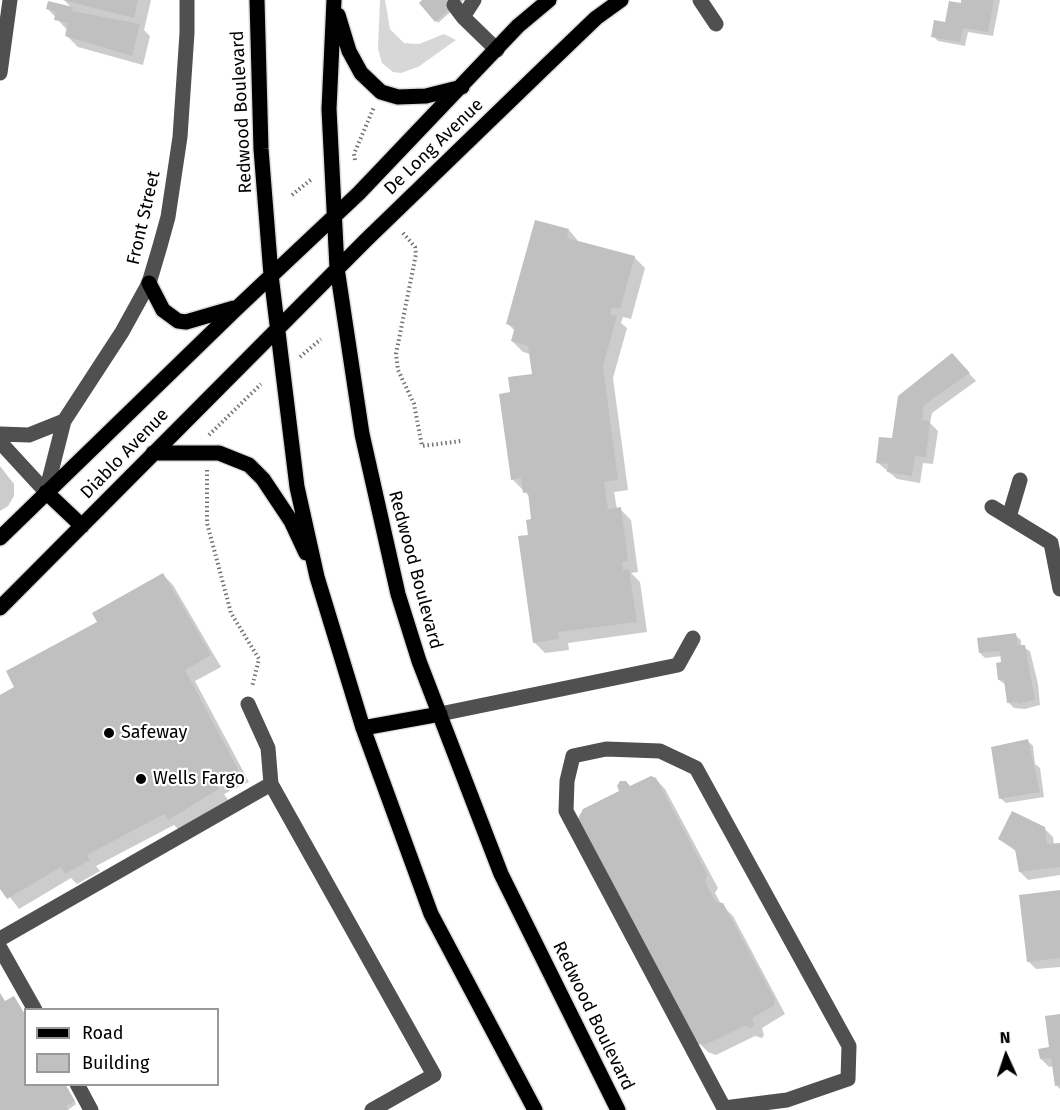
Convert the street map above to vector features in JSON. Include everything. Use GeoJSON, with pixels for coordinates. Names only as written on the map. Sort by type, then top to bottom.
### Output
{"type":"FeatureCollection","features":[{"type":"Feature","properties":{"kind":"main road","name":"Redwood Boulevard"},"geometry":{"type":"LineString","coordinates":[[257,0],[261,149],[271,275],[297,487],[317,577],[363,728],[431,914],[535,1110]]}},
{"type":"Feature","properties":{"kind":"main road","name":"De Long Avenue"},"geometry":{"type":"LineString","coordinates":[[271,275],[334,217],[462,87],[497,50],[532,7],[548,0]]}},
{"type":"Feature","properties":{"kind":"main road","name":"De Long Avenue"},"geometry":{"type":"LineString","coordinates":[[278,327],[596,18],[621,0]]}},
{"type":"Feature","properties":{"kind":"main road"},"geometry":{"type":"LineString","coordinates":[[334,1],[348,51],[361,73],[381,92],[399,97],[426,96],[462,87]]}},
{"type":"Feature","properties":{"kind":"main road","name":"Redwood Boulevard"},"geometry":{"type":"LineString","coordinates":[[334,1],[329,109],[338,268],[362,434],[398,594],[419,661],[501,874],[618,1110]]}},
{"type":"Feature","properties":{"kind":"main road","name":"Diablo Avenue"},"geometry":{"type":"LineString","coordinates":[[0,538],[271,275]]}},
{"type":"Feature","properties":{"kind":"main road"},"geometry":{"type":"LineString","coordinates":[[149,283],[163,310],[178,321],[186,322],[237,308]]}},
{"type":"Feature","properties":{"kind":"main road","name":"Diablo Avenue"},"geometry":{"type":"LineString","coordinates":[[0,608],[278,327]]}},
{"type":"Feature","properties":{"kind":"main road"},"geometry":{"type":"LineString","coordinates":[[153,453],[219,453],[249,465],[263,479],[291,521],[317,577]]}},
{"type":"Feature","properties":{"kind":"main road"},"geometry":{"type":"LineString","coordinates":[[46,492],[82,526]]}},
{"type":"Feature","properties":{"kind":"main road"},"geometry":{"type":"LineString","coordinates":[[363,728],[440,714]]}},
{"type":"Feature","properties":{"kind":"street"},"geometry":{"type":"LineString","coordinates":[[0,73],[10,0]]}},
{"type":"Feature","properties":{"kind":"street","name":"Front Street"},"geometry":{"type":"LineString","coordinates":[[46,492],[64,421],[94,379],[149,283],[168,217],[180,137],[187,0]]}},
{"type":"Feature","properties":{"kind":"street"},"geometry":{"type":"LineString","coordinates":[[474,0],[459,11],[497,50]]}},
{"type":"Feature","properties":{"kind":"street"},"geometry":{"type":"LineString","coordinates":[[700,0],[716,24]]}},
{"type":"Feature","properties":{"kind":"street"},"geometry":{"type":"LineString","coordinates":[[0,434],[28,435],[64,421]]}},
{"type":"Feature","properties":{"kind":"street"},"geometry":{"type":"LineString","coordinates":[[0,442],[46,492]]}},
{"type":"Feature","properties":{"kind":"street"},"geometry":{"type":"LineString","coordinates":[[1009,517],[1020,480]]}},
{"type":"Feature","properties":{"kind":"street"},"geometry":{"type":"LineString","coordinates":[[992,507],[1051,543],[1060,590]]}},
{"type":"Feature","properties":{"kind":"street"},"geometry":{"type":"LineString","coordinates":[[440,714],[678,665],[693,639]]}},
{"type":"Feature","properties":{"kind":"street"},"geometry":{"type":"LineString","coordinates":[[248,704],[268,748],[271,784],[434,1075],[372,1110]]}},
{"type":"Feature","properties":{"kind":"street"},"geometry":{"type":"LineString","coordinates":[[606,749],[660,751],[696,768],[849,1046],[848,1079],[787,1100],[724,1108],[567,811],[567,781],[573,756],[606,749]]}},
{"type":"Feature","properties":{"kind":"street"},"geometry":{"type":"LineString","coordinates":[[0,939],[271,784]]}},
{"type":"Feature","properties":{"kind":"street"},"geometry":{"type":"LineString","coordinates":[[0,948],[33,1008]]}},
{"type":"Feature","properties":{"kind":"street"},"geometry":{"type":"LineString","coordinates":[[78,1086],[91,1110]]}},
{"type":"Feature","properties":{"kind":"path"},"geometry":{"type":"LineString","coordinates":[[355,160],[354,154],[376,103]]}},
{"type":"Feature","properties":{"kind":"path"},"geometry":{"type":"LineString","coordinates":[[292,195],[313,178]]}},
{"type":"Feature","properties":{"kind":"path"},"geometry":{"type":"LineString","coordinates":[[403,233],[416,247],[416,254],[396,354],[398,370],[414,404],[422,446],[460,441]]}},
{"type":"Feature","properties":{"kind":"path"},"geometry":{"type":"LineString","coordinates":[[300,357],[321,339]]}},
{"type":"Feature","properties":{"kind":"path"},"geometry":{"type":"LineString","coordinates":[[255,381],[256,387]]}},
{"type":"Feature","properties":{"kind":"path"},"geometry":{"type":"LineString","coordinates":[[209,439],[209,432],[261,384]]}},
{"type":"Feature","properties":{"kind":"path"},"geometry":{"type":"LineString","coordinates":[[207,463],[207,523],[231,613],[259,659],[248,704]]}},
{"type":"Feature","properties":{"kind":"shaded area"},"geometry":{"type":"Polygon","coordinates":[[[380,0],[385,0],[390,29],[404,43],[419,44],[444,34],[456,40],[418,67],[401,73],[393,72],[382,63],[378,49],[380,0]]]}},
{"type":"Feature","properties":{"kind":"building"},"geometry":{"type":"Polygon","coordinates":[[[63,0],[138,0],[134,18],[63,0]]]}},
{"type":"Feature","properties":{"kind":"building"},"geometry":{"type":"Polygon","coordinates":[[[422,0],[460,0],[435,22],[419,3],[422,0]]]}},
{"type":"Feature","properties":{"kind":"building"},"geometry":{"type":"Polygon","coordinates":[[[961,0],[994,0],[988,32],[963,28],[960,42],[931,37],[934,20],[945,22],[949,1],[961,3],[961,0]]]}},
{"type":"Feature","properties":{"kind":"building"},"geometry":{"type":"Polygon","coordinates":[[[48,1],[73,7],[72,11],[140,24],[132,56],[65,36],[68,23],[54,20],[56,12],[46,9],[48,1]]]}},
{"type":"Feature","properties":{"kind":"building"},"geometry":{"type":"Polygon","coordinates":[[[535,220],[569,229],[567,238],[635,256],[620,309],[612,307],[610,314],[617,316],[603,366],[618,480],[604,482],[608,509],[621,507],[628,561],[622,562],[623,570],[629,569],[637,622],[558,632],[559,639],[533,643],[518,536],[528,535],[526,520],[531,519],[528,492],[523,493],[521,478],[511,480],[499,394],[510,392],[508,377],[532,374],[528,346],[511,341],[515,327],[506,324],[535,220]]]}},
{"type":"Feature","properties":{"kind":"building"},"geometry":{"type":"Polygon","coordinates":[[[952,353],[970,373],[924,405],[922,420],[930,421],[926,457],[915,456],[912,476],[887,472],[888,464],[876,463],[879,437],[892,438],[898,396],[952,353]]]}},
{"type":"Feature","properties":{"kind":"building","name":"Safeway"},"geometry":{"type":"Polygon","coordinates":[[[163,573],[211,655],[185,670],[239,771],[215,783],[219,789],[168,820],[164,814],[87,855],[90,860],[65,874],[61,867],[7,899],[0,889],[0,695],[14,687],[6,671],[97,622],[92,613],[163,573]]]}},
{"type":"Feature","properties":{"kind":"building"},"geometry":{"type":"Polygon","coordinates":[[[1016,633],[1018,645],[1025,645],[1035,700],[1018,704],[1018,702],[1007,703],[1004,680],[998,680],[996,663],[1001,662],[1000,651],[979,653],[977,638],[1016,633]]]}},
{"type":"Feature","properties":{"kind":"building"},"geometry":{"type":"Polygon","coordinates":[[[1028,739],[1040,792],[999,799],[991,747],[1028,739]]]}},
{"type":"Feature","properties":{"kind":"building"},"geometry":{"type":"Polygon","coordinates":[[[651,776],[656,778],[707,874],[705,882],[716,902],[723,903],[775,1000],[774,1006],[752,1018],[754,1024],[751,1028],[744,1026],[705,1045],[698,1044],[578,819],[583,809],[619,791],[617,786],[620,781],[626,781],[630,786],[651,776]]]}},
{"type":"Feature","properties":{"kind":"building"},"geometry":{"type":"Polygon","coordinates":[[[1012,811],[1045,827],[1047,844],[1060,843],[1060,867],[1019,872],[1015,849],[998,839],[1012,811]]]}},
{"type":"Feature","properties":{"kind":"building"},"geometry":{"type":"Polygon","coordinates":[[[1060,890],[1060,958],[1027,962],[1019,895],[1060,890]]]}},
{"type":"Feature","properties":{"kind":"building"},"geometry":{"type":"Polygon","coordinates":[[[0,993],[5,1001],[14,996],[24,1013],[24,1086],[66,1086],[75,1101],[66,1106],[68,1110],[0,1110],[0,993]]]}},
{"type":"Feature","properties":{"kind":"building"},"geometry":{"type":"Polygon","coordinates":[[[1060,1014],[1060,1085],[1055,1086],[1051,1058],[1040,1059],[1038,1049],[1049,1047],[1045,1016],[1060,1014]]]}},
{"type":"Feature","properties":{"kind":"place","name":"Safeway"},"geometry":{"type":"Point","coordinates":[109,733]}},
{"type":"Feature","properties":{"kind":"place","name":"Wells Fargo"},"geometry":{"type":"Point","coordinates":[141,779]}}]}
